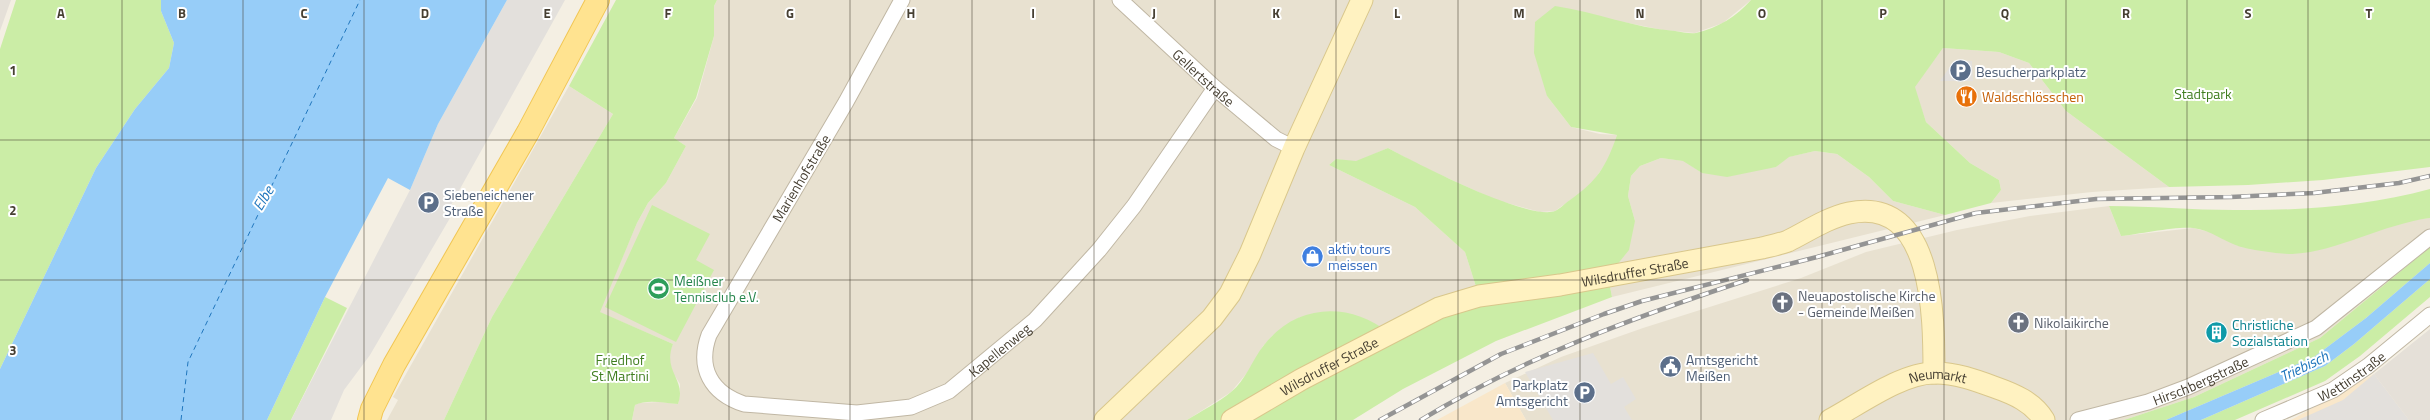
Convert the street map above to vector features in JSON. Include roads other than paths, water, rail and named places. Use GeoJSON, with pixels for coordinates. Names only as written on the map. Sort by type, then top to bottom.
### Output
{"type":"FeatureCollection","features":[{"type":"Feature","properties":{"kind":"main road"},"geometry":{"type":"LineString","coordinates":[[369,420],[372,409],[394,365],[520,145],[598,0]]}},
{"type":"Feature","properties":{"kind":"main road"},"geometry":{"type":"LineString","coordinates":[[1105,420],[1212,318],[1230,294],[1250,254],[1294,148],[1362,0]]}},
{"type":"Feature","properties":{"kind":"main road","name":"Wilsdruffer Straße"},"geometry":{"type":"LineString","coordinates":[[1232,420],[1302,379],[1439,308],[1479,296],[1560,285],[1762,248],[1787,241],[1829,219],[1863,211],[1881,215],[1896,222],[1915,241],[1924,271],[1930,305],[1934,333],[1934,373]]}},
{"type":"Feature","properties":{"kind":"main road","name":"Neumarkt"},"geometry":{"type":"LineString","coordinates":[[1830,420],[1904,380],[1934,373],[1960,376],[2004,391],[2032,405],[2044,420]]}},
{"type":"Feature","properties":{"kind":"street","name":"Marienhofstraße"},"geometry":{"type":"LineString","coordinates":[[704,356],[708,335],[846,102],[902,0]]}},
{"type":"Feature","properties":{"kind":"street","name":"Gellertstraße"},"geometry":{"type":"LineString","coordinates":[[1120,0],[1215,88],[1276,139],[1294,148]]}},
{"type":"Feature","properties":{"kind":"street","name":"Kapellenweg"},"geometry":{"type":"LineString","coordinates":[[704,356],[708,374],[714,385],[733,400],[744,404],[857,413],[911,407],[949,392],[1035,320],[1099,250],[1134,206],[1215,88]]}},
{"type":"Feature","properties":{"kind":"street","name":"Hirschbergstraße"},"geometry":{"type":"LineString","coordinates":[[2078,420],[2148,402],[2188,387],[2316,328],[2430,237]]}},
{"type":"Feature","properties":{"kind":"street","name":"Wettinstraße"},"geometry":{"type":"LineString","coordinates":[[2263,420],[2333,390],[2368,366],[2430,316]]}},
{"type":"Feature","properties":{"kind":"water","name":"Elbe"},"geometry":{"type":"Polygon","coordinates":[[[161,0],[507,0],[438,124],[410,190],[388,178],[325,297],[267,420],[0,420],[0,369],[96,168],[135,109],[169,68],[174,43],[161,11],[161,0]]]}},
{"type":"Feature","properties":{"kind":"water","name":"Triebisch"},"geometry":{"type":"Polygon","coordinates":[[[2430,263],[2430,279],[2354,344],[2325,366],[2201,420],[2166,420],[2314,357],[2366,318],[2430,263]]]}},
{"type":"Feature","properties":{"kind":"railway"},"geometry":{"type":"LineString","coordinates":[[1380,420],[1501,354],[1604,314],[1642,301],[1817,257],[1976,213],[2096,199],[2231,197],[2314,193],[2399,183],[2430,176]]}},
{"type":"Feature","properties":{"kind":"railway"},"geometry":{"type":"LineString","coordinates":[[1421,420],[1459,398],[1539,358],[1621,324],[1747,280]]}},
{"type":"Feature","properties":{"kind":"place","name":"Besucherparkplatz"},"geometry":{"type":"Point","coordinates":[1960,71]}},
{"type":"Feature","properties":{"kind":"place","name":"Waldschlösschen"},"geometry":{"type":"Point","coordinates":[1967,96]}},
{"type":"Feature","properties":{"kind":"place","name":"Siebeneichener Straße"},"geometry":{"type":"Point","coordinates":[428,202]}},
{"type":"Feature","properties":{"kind":"place","name":"aktiv tours meissen"},"geometry":{"type":"Point","coordinates":[1313,256]}},
{"type":"Feature","properties":{"kind":"place","name":"Meißner Tennisclub e.V."},"geometry":{"type":"Point","coordinates":[659,288]}},
{"type":"Feature","properties":{"kind":"place","name":"Neuapostolische Kirche - Gemeinde Meißen"},"geometry":{"type":"Point","coordinates":[1782,303]}},
{"type":"Feature","properties":{"kind":"place","name":"Nikolaikirche"},"geometry":{"type":"Point","coordinates":[2019,322]}},
{"type":"Feature","properties":{"kind":"place","name":"Christliche Sozialstation"},"geometry":{"type":"Point","coordinates":[2216,332]}},
{"type":"Feature","properties":{"kind":"place","name":"Amtsgericht Meißen"},"geometry":{"type":"Point","coordinates":[1670,367]}},
{"type":"Feature","properties":{"kind":"place","name":"Parkplatz Amtsgericht"},"geometry":{"type":"Point","coordinates":[1584,392]}},
{"type":"Feature","properties":{"kind":"park label","name":"Stadtpark"},"geometry":{"type":"Point","coordinates":[2203,93]}},
{"type":"Feature","properties":{"kind":"park label","name":"Friedhof St.Martini"},"geometry":{"type":"Point","coordinates":[620,368]}}]}
